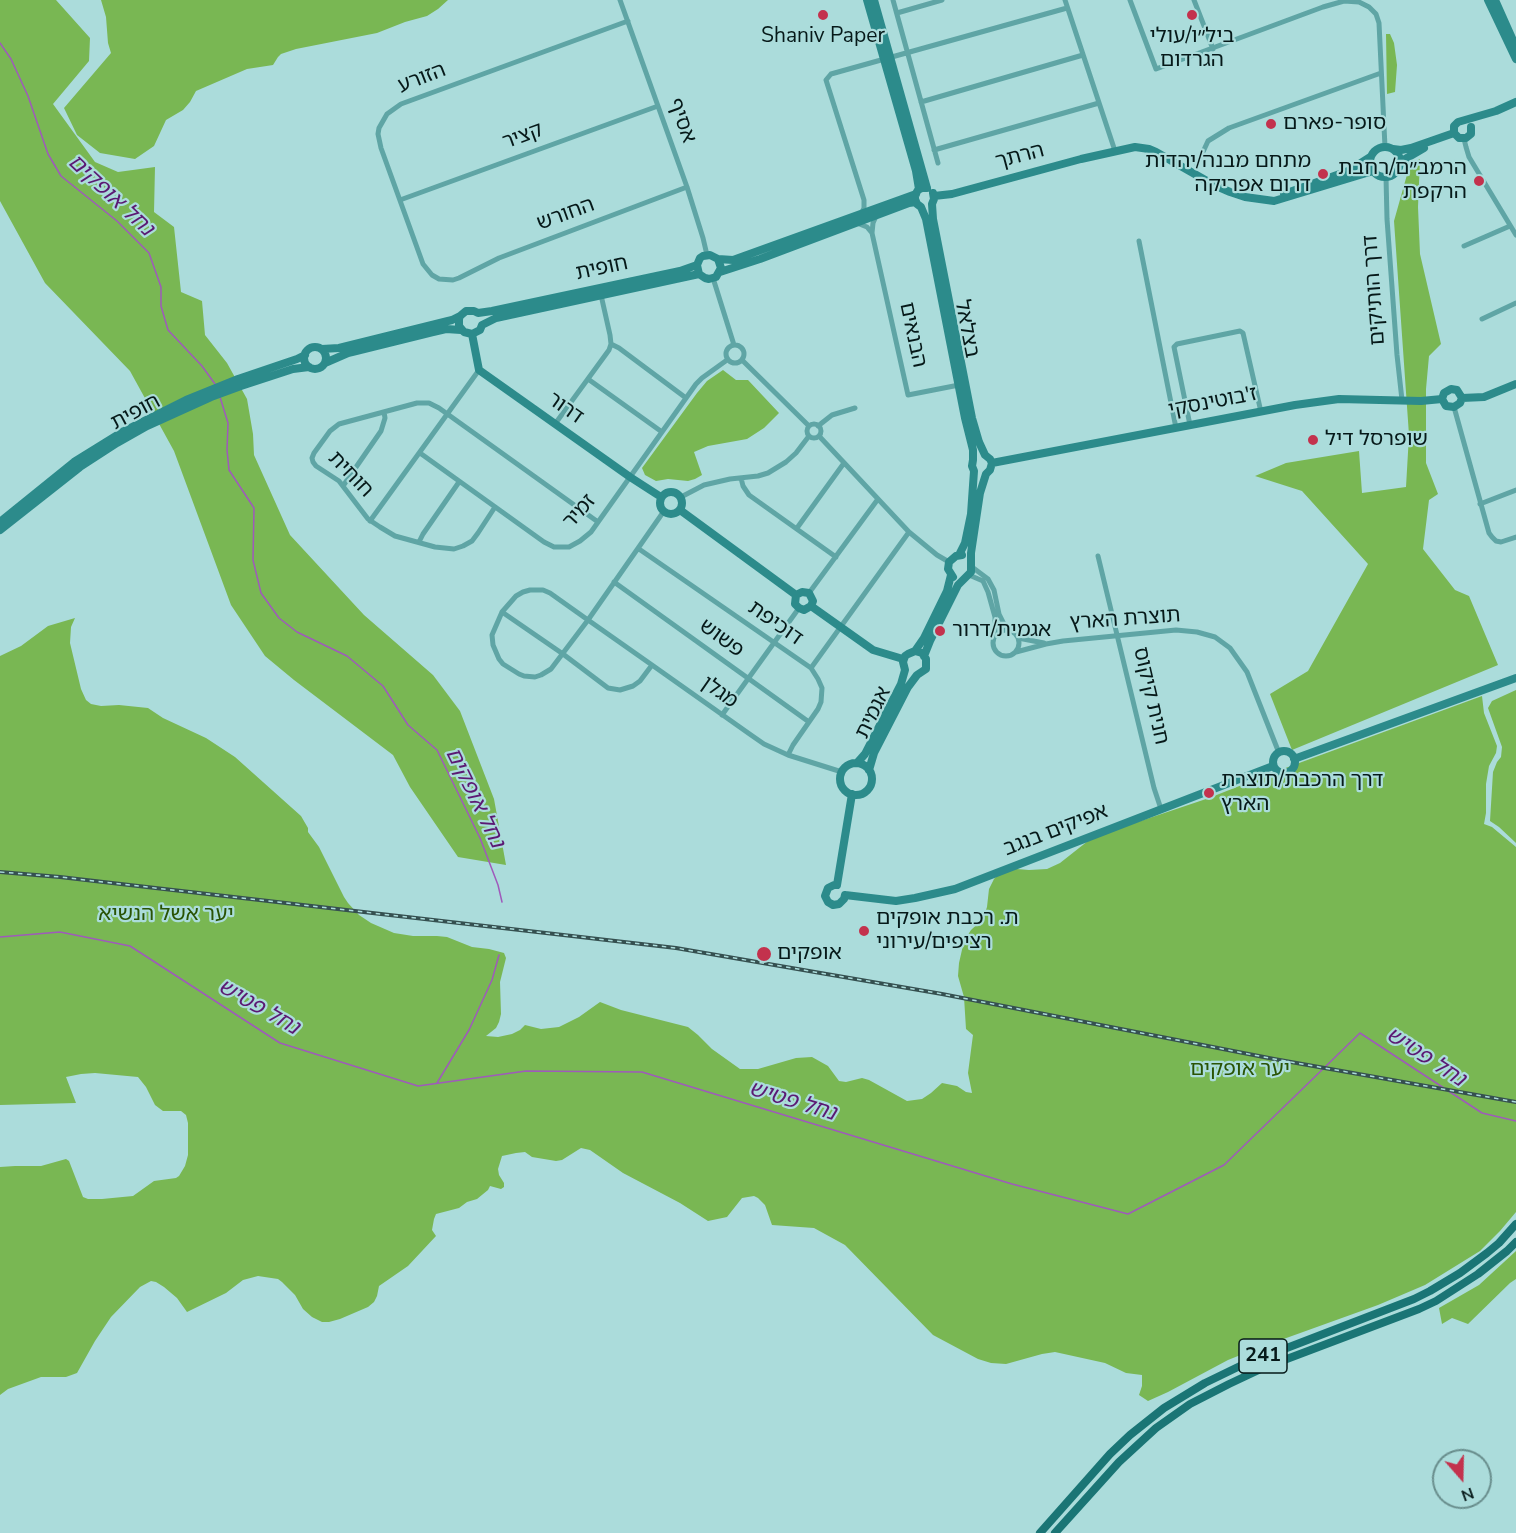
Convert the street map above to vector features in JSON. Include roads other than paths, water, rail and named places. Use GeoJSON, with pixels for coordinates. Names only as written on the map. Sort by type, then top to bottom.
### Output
{"type":"FeatureCollection","features":[{"type":"Feature","properties":{"kind":"main road","name":"241"},"geometry":{"type":"LineString","coordinates":[[1040,1533],[1110,1454],[1164,1408],[1205,1383],[1249,1362],[1431,1291],[1486,1253],[1516,1224]]}},
{"type":"Feature","properties":{"kind":"main road","name":"241"},"geometry":{"type":"LineString","coordinates":[[1055,1533],[1119,1462],[1150,1433],[1181,1411],[1210,1393],[1254,1372],[1436,1301],[1478,1274],[1516,1242]]}},
{"type":"Feature","properties":{"kind":"street","name":"אסיף"},"geometry":{"type":"LineString","coordinates":[[620,0],[687,187],[707,255]]}},
{"type":"Feature","properties":{"kind":"street","name":"בצלאל"},"geometry":{"type":"LineString","coordinates":[[867,0],[887,58]]}},
{"type":"Feature","properties":{"kind":"street","name":"בצלאל"},"geometry":{"type":"LineString","coordinates":[[874,0],[926,219],[972,444],[973,460]]}},
{"type":"Feature","properties":{"kind":"street"},"geometry":{"type":"LineString","coordinates":[[893,0],[938,164]]}},
{"type":"Feature","properties":{"kind":"street"},"geometry":{"type":"LineString","coordinates":[[897,13],[942,0]]}},
{"type":"Feature","properties":{"kind":"street"},"geometry":{"type":"LineString","coordinates":[[1065,0],[1115,151]]}},
{"type":"Feature","properties":{"kind":"street"},"geometry":{"type":"LineString","coordinates":[[1130,0],[1156,69],[1323,7],[1344,1],[1359,2],[1369,7],[1377,14],[1379,23],[1381,73],[1389,148],[1399,157],[1400,162],[1397,171],[1386,177],[1377,175],[1373,171],[1370,158]]}},
{"type":"Feature","properties":{"kind":"street"},"geometry":{"type":"LineString","coordinates":[[1194,0],[1213,49]]}},
{"type":"Feature","properties":{"kind":"street"},"geometry":{"type":"LineString","coordinates":[[1320,0],[1323,7]]}},
{"type":"Feature","properties":{"kind":"street"},"geometry":{"type":"LineString","coordinates":[[1488,0],[1513,42]]}},
{"type":"Feature","properties":{"kind":"street"},"geometry":{"type":"LineString","coordinates":[[1495,0],[1513,42],[1516,59]]}},
{"type":"Feature","properties":{"kind":"street"},"geometry":{"type":"LineString","coordinates":[[875,212],[864,200],[826,80],[831,74],[1067,8]]}},
{"type":"Feature","properties":{"kind":"street","name":"הזורע"},"geometry":{"type":"LineString","coordinates":[[459,278],[439,279],[423,264],[381,148],[378,134],[382,121],[401,104],[628,21]]}},
{"type":"Feature","properties":{"kind":"street"},"geometry":{"type":"LineString","coordinates":[[921,102],[1083,55]]}},
{"type":"Feature","properties":{"kind":"street"},"geometry":{"type":"LineString","coordinates":[[1197,165],[1208,141],[1229,128],[1381,73]]}},
{"type":"Feature","properties":{"kind":"street"},"geometry":{"type":"LineString","coordinates":[[934,150],[1099,103]]}},
{"type":"Feature","properties":{"kind":"street"},"geometry":{"type":"LineString","coordinates":[[1454,133],[1455,124],[1460,121],[1468,124],[1513,104]]}},
{"type":"Feature","properties":{"kind":"street","name":"קציר"},"geometry":{"type":"LineString","coordinates":[[400,200],[658,106]]}},
{"type":"Feature","properties":{"kind":"street"},"geometry":{"type":"LineString","coordinates":[[1454,133],[1464,139],[1470,135],[1468,124]]}},
{"type":"Feature","properties":{"kind":"street"},"geometry":{"type":"LineString","coordinates":[[1259,200],[1282,195],[1348,171],[1370,158],[1377,149],[1411,148],[1454,133]]}},
{"type":"Feature","properties":{"kind":"street"},"geometry":{"type":"LineString","coordinates":[[1400,162],[1442,138]]}},
{"type":"Feature","properties":{"kind":"street"},"geometry":{"type":"LineString","coordinates":[[1464,139],[1469,157],[1516,235]]}},
{"type":"Feature","properties":{"kind":"street","name":"הרתך"},"geometry":{"type":"LineString","coordinates":[[920,196],[928,207],[933,200],[952,194],[1081,159],[1135,147],[1149,149],[1235,194],[1259,200]]}},
{"type":"Feature","properties":{"kind":"street"},"geometry":{"type":"LineString","coordinates":[[1259,200],[1281,200],[1373,171]]}},
{"type":"Feature","properties":{"kind":"street","name":"דרך הותיקים"},"geometry":{"type":"LineString","coordinates":[[1386,177],[1387,219],[1402,400]]}},
{"type":"Feature","properties":{"kind":"street","name":"החורש"},"geometry":{"type":"LineString","coordinates":[[459,278],[499,258],[687,187]]}},
{"type":"Feature","properties":{"kind":"street"},"geometry":{"type":"LineString","coordinates":[[875,212],[857,223],[720,272],[713,278],[705,278],[699,274],[697,265],[700,258],[707,255],[718,259],[733,260],[861,214],[909,203],[932,191],[933,200]]}},
{"type":"Feature","properties":{"kind":"street"},"geometry":{"type":"LineString","coordinates":[[861,214],[864,200]]}},
{"type":"Feature","properties":{"kind":"street","name":"בצלאל"},"geometry":{"type":"LineString","coordinates":[[933,200],[933,219],[972,418],[976,435],[985,455]]}},
{"type":"Feature","properties":{"kind":"street","name":"הבנאים"},"geometry":{"type":"LineString","coordinates":[[875,212],[872,233],[908,395],[959,385]]}},
{"type":"Feature","properties":{"kind":"street"},"geometry":{"type":"LineString","coordinates":[[857,223],[867,227],[872,233]]}},
{"type":"Feature","properties":{"kind":"street"},"geometry":{"type":"LineString","coordinates":[[1464,246],[1510,226]]}},
{"type":"Feature","properties":{"kind":"street"},"geometry":{"type":"LineString","coordinates":[[1139,241],[1176,428]]}},
{"type":"Feature","properties":{"kind":"street"},"geometry":{"type":"LineString","coordinates":[[718,259],[721,265],[720,272]]}},
{"type":"Feature","properties":{"kind":"street","name":"חופית"},"geometry":{"type":"LineString","coordinates":[[478,313],[680,271],[697,265]]}},
{"type":"Feature","properties":{"kind":"street","name":"חופית"},"geometry":{"type":"LineString","coordinates":[[482,325],[496,318],[699,274]]}},
{"type":"Feature","properties":{"kind":"street"},"geometry":{"type":"LineString","coordinates":[[713,278],[734,345],[742,349],[744,355],[742,360]]}},
{"type":"Feature","properties":{"kind":"street"},"geometry":{"type":"LineString","coordinates":[[555,424],[609,350],[610,335],[601,295]]}},
{"type":"Feature","properties":{"kind":"street"},"geometry":{"type":"LineString","coordinates":[[1482,319],[1516,303]]}},
{"type":"Feature","properties":{"kind":"street"},"geometry":{"type":"LineString","coordinates":[[466,311],[478,313],[482,318],[482,325],[480,330],[472,334],[461,330],[446,329],[348,353],[316,369],[309,367],[305,362],[305,355],[309,349],[315,347],[339,348],[452,320],[466,311]]}},
{"type":"Feature","properties":{"kind":"street"},"geometry":{"type":"LineString","coordinates":[[460,316],[461,330]]}},
{"type":"Feature","properties":{"kind":"street"},"geometry":{"type":"LineString","coordinates":[[1190,425],[1174,347],[1177,344],[1240,331],[1244,333],[1261,412]]}},
{"type":"Feature","properties":{"kind":"street"},"geometry":{"type":"LineString","coordinates":[[370,521],[479,370],[472,334]]}},
{"type":"Feature","properties":{"kind":"street"},"geometry":{"type":"LineString","coordinates":[[610,344],[619,348],[686,398]]}},
{"type":"Feature","properties":{"kind":"street"},"geometry":{"type":"LineString","coordinates":[[734,345],[727,349],[727,360],[734,363],[742,360]]}},
{"type":"Feature","properties":{"kind":"street"},"geometry":{"type":"LineString","coordinates":[[322,349],[326,356],[325,363]]}},
{"type":"Feature","properties":{"kind":"street","name":"חופית"},"geometry":{"type":"LineString","coordinates":[[0,522],[74,462],[124,431],[211,397],[305,355]]}},
{"type":"Feature","properties":{"kind":"street","name":"זמיר"},"geometry":{"type":"LineString","coordinates":[[420,453],[544,542],[554,547],[569,547],[580,542],[591,532],[702,378],[727,360]]}},
{"type":"Feature","properties":{"kind":"street"},"geometry":{"type":"LineString","coordinates":[[742,360],[809,426]]}},
{"type":"Feature","properties":{"kind":"street","name":"חופית"},"geometry":{"type":"LineString","coordinates":[[240,383],[309,367]]}},
{"type":"Feature","properties":{"kind":"street","name":"דרור"},"geometry":{"type":"LineString","coordinates":[[479,370],[661,497]]}},
{"type":"Feature","properties":{"kind":"street"},"geometry":{"type":"LineString","coordinates":[[588,379],[662,432]]}},
{"type":"Feature","properties":{"kind":"street"},"geometry":{"type":"LineString","coordinates":[[1462,398],[1484,397],[1516,384]]}},
{"type":"Feature","properties":{"kind":"street"},"geometry":{"type":"LineString","coordinates":[[1451,388],[1457,390],[1462,398],[1460,403],[1454,407],[1446,406],[1442,399],[1443,393],[1451,388]]}},
{"type":"Feature","properties":{"kind":"street","name":"ז'בוטינסקי"},"geometry":{"type":"LineString","coordinates":[[992,463],[1295,405],[1340,399],[1442,399]]}},
{"type":"Feature","properties":{"kind":"street","name":"חוחית"},"geometry":{"type":"LineString","coordinates":[[495,507],[472,541],[454,549],[435,547],[395,536],[370,521],[343,486],[316,466],[313,462],[314,453],[330,431],[339,424],[423,402],[434,405],[598,522]]}},
{"type":"Feature","properties":{"kind":"street"},"geometry":{"type":"LineString","coordinates":[[1454,407],[1489,532],[1496,541],[1502,542],[1516,537]]}},
{"type":"Feature","properties":{"kind":"street"},"geometry":{"type":"LineString","coordinates":[[818,426],[832,415],[855,408]]}},
{"type":"Feature","properties":{"kind":"street"},"geometry":{"type":"LineString","coordinates":[[343,486],[381,431],[385,418],[384,411]]}},
{"type":"Feature","properties":{"kind":"street","name":"חופית"},"geometry":{"type":"LineString","coordinates":[[0,530],[80,467],[164,414]]}},
{"type":"Feature","properties":{"kind":"street"},"geometry":{"type":"LineString","coordinates":[[809,426],[813,424],[818,426],[821,432],[819,436]]}},
{"type":"Feature","properties":{"kind":"street"},"geometry":{"type":"LineString","coordinates":[[809,426],[807,431],[809,436]]}},
{"type":"Feature","properties":{"kind":"street"},"geometry":{"type":"LineString","coordinates":[[809,436],[813,438],[819,436]]}},
{"type":"Feature","properties":{"kind":"street"},"geometry":{"type":"LineString","coordinates":[[681,497],[704,485],[758,476],[777,468],[796,453],[809,436]]}},
{"type":"Feature","properties":{"kind":"street"},"geometry":{"type":"LineString","coordinates":[[819,436],[909,532],[949,562]]}},
{"type":"Feature","properties":{"kind":"street"},"geometry":{"type":"LineString","coordinates":[[924,656],[958,585],[966,577],[971,564],[980,494],[992,463],[985,455],[980,455],[973,460],[968,531],[965,543],[958,555],[949,562],[948,569],[956,579],[966,577],[983,581],[995,617],[994,648],[999,654],[1011,656],[1019,646],[1018,638],[1007,630],[999,614],[994,590],[988,579],[971,564],[967,557],[958,555]]}},
{"type":"Feature","properties":{"kind":"street"},"geometry":{"type":"LineString","coordinates":[[797,528],[844,463]]}},
{"type":"Feature","properties":{"kind":"street"},"geometry":{"type":"LineString","coordinates":[[974,471],[980,475],[986,474]]}},
{"type":"Feature","properties":{"kind":"street"},"geometry":{"type":"LineString","coordinates":[[741,478],[749,495],[836,557]]}},
{"type":"Feature","properties":{"kind":"street"},"geometry":{"type":"LineString","coordinates":[[419,542],[459,482]]}},
{"type":"Feature","properties":{"kind":"street"},"geometry":{"type":"LineString","coordinates":[[1480,504],[1516,490]]}},
{"type":"Feature","properties":{"kind":"street"},"geometry":{"type":"LineString","coordinates":[[671,491],[681,497],[680,510],[672,514],[664,511],[660,505],[661,497],[665,493],[671,491]]}},
{"type":"Feature","properties":{"kind":"street"},"geometry":{"type":"LineString","coordinates":[[809,593],[878,499]]}},
{"type":"Feature","properties":{"kind":"street"},"geometry":{"type":"LineString","coordinates":[[680,510],[796,596]]}},
{"type":"Feature","properties":{"kind":"street"},"geometry":{"type":"LineString","coordinates":[[652,665],[640,681],[633,686],[626,689],[614,689],[602,684],[563,654],[502,612],[492,635],[495,652],[503,664],[519,674],[535,677],[551,669],[563,654],[588,620],[639,549],[664,511]]}},
{"type":"Feature","properties":{"kind":"street"},"geometry":{"type":"LineString","coordinates":[[811,668],[909,532]]}},
{"type":"Feature","properties":{"kind":"street","name":"דוכיפת"},"geometry":{"type":"LineString","coordinates":[[639,549],[811,668],[822,688],[822,696],[818,709],[788,755]]}},
{"type":"Feature","properties":{"kind":"street","name":"חנית קיקוס"},"geometry":{"type":"LineString","coordinates":[[1098,556],[1161,809]]}},
{"type":"Feature","properties":{"kind":"street"},"geometry":{"type":"LineString","coordinates":[[915,651],[924,656],[927,662],[926,669],[917,675],[911,675],[904,670],[903,660],[915,651],[924,638],[947,591],[951,575]]}},
{"type":"Feature","properties":{"kind":"street","name":"פשוש"},"geometry":{"type":"LineString","coordinates":[[614,582],[809,722]]}},
{"type":"Feature","properties":{"kind":"street","name":"מגלן"},"geometry":{"type":"LineString","coordinates":[[502,612],[516,596],[523,592],[536,589],[550,593],[764,744],[788,755],[842,772]]}},
{"type":"Feature","properties":{"kind":"street"},"geometry":{"type":"LineString","coordinates":[[802,592],[809,593],[813,598],[811,606],[804,610],[798,608],[794,601],[796,596],[802,592]]}},
{"type":"Feature","properties":{"kind":"street"},"geometry":{"type":"LineString","coordinates":[[811,606],[873,650],[903,660]]}},
{"type":"Feature","properties":{"kind":"street"},"geometry":{"type":"LineString","coordinates":[[722,715],[798,608]]}},
{"type":"Feature","properties":{"kind":"street"},"geometry":{"type":"LineString","coordinates":[[995,636],[1007,630]]}},
{"type":"Feature","properties":{"kind":"street","name":"תוצרת הארץ"},"geometry":{"type":"LineString","coordinates":[[1016,652],[1046,644],[1176,630],[1215,637],[1230,648],[1247,672],[1279,753]]}},
{"type":"Feature","properties":{"kind":"street","name":"תוצרת הארץ"},"geometry":{"type":"LineString","coordinates":[[1018,638],[1046,644]]}},
{"type":"Feature","properties":{"kind":"street","name":"אגמית"},"geometry":{"type":"LineString","coordinates":[[857,764],[877,733],[901,684],[904,670]]}},
{"type":"Feature","properties":{"kind":"street","name":"אגמית"},"geometry":{"type":"LineString","coordinates":[[869,770],[874,753],[908,687],[917,675]]}},
{"type":"Feature","properties":{"kind":"street"},"geometry":{"type":"LineString","coordinates":[[1294,759],[1516,678]]}},
{"type":"Feature","properties":{"kind":"street"},"geometry":{"type":"LineString","coordinates":[[1279,753],[1288,753],[1294,759],[1294,766],[1289,772],[1282,773],[1275,770],[1273,766],[1273,760],[1279,753]]}},
{"type":"Feature","properties":{"kind":"street"},"geometry":{"type":"LineString","coordinates":[[857,764],[869,770],[872,778],[870,787],[862,794],[852,794],[844,789],[840,781],[842,772],[848,765],[857,764]]}},
{"type":"Feature","properties":{"kind":"street","name":"אפיקים בנגב"},"geometry":{"type":"LineString","coordinates":[[845,895],[896,901],[955,889],[1273,766]]}},
{"type":"Feature","properties":{"kind":"street"},"geometry":{"type":"LineString","coordinates":[[837,885],[852,794]]}},
{"type":"Feature","properties":{"kind":"street"},"geometry":{"type":"LineString","coordinates":[[837,885],[843,889],[845,895],[842,902],[833,905],[826,900],[825,893],[831,886],[837,885]]}},
{"type":"Feature","properties":{"kind":"waterway","name":"נחל אופקים"},"geometry":{"type":"LineString","coordinates":[[0,43],[11,59],[28,96],[48,154],[61,176],[117,221],[149,253],[161,287],[161,306],[168,330],[202,366],[215,384]]}},
{"type":"Feature","properties":{"kind":"waterway","name":"נחל אופקים"},"geometry":{"type":"LineString","coordinates":[[220,397],[228,423],[229,470],[254,508],[253,560],[261,593],[279,618],[297,632],[347,656],[383,686],[408,725],[437,750],[480,838],[502,902]]}},
{"type":"Feature","properties":{"kind":"waterway","name":"נחל פטיש"},"geometry":{"type":"LineString","coordinates":[[0,937],[60,932],[130,946],[280,1043],[418,1086],[526,1071],[642,1072],[1012,1184],[1128,1214],[1224,1165],[1360,1033],[1482,1113],[1516,1121]]}},
{"type":"Feature","properties":{"kind":"waterway","name":"נחל אופקים"},"geometry":{"type":"LineString","coordinates":[[437,1083],[469,1030],[492,980],[499,955]]}},
{"type":"Feature","properties":{"kind":"railway"},"geometry":{"type":"LineString","coordinates":[[0,872],[676,948],[942,994],[1274,1059],[1516,1102]]}},
{"type":"Feature","properties":{"kind":"place","name":"Shaniv Paper"},"geometry":{"type":"Point","coordinates":[823,15]}},
{"type":"Feature","properties":{"kind":"place","name":"ביל״ו/עולי הגרדום"},"geometry":{"type":"Point","coordinates":[1192,15]}},
{"type":"Feature","properties":{"kind":"place","name":"סופר-פארם"},"geometry":{"type":"Point","coordinates":[1271,124]}},
{"type":"Feature","properties":{"kind":"place","name":"מתחם מבנה/יהדות דרום אפריקה"},"geometry":{"type":"Point","coordinates":[1323,174]}},
{"type":"Feature","properties":{"kind":"place","name":"הרמב״ם/רחבת הרקפת"},"geometry":{"type":"Point","coordinates":[1479,181]}},
{"type":"Feature","properties":{"kind":"place","name":"שופרסל דיל"},"geometry":{"type":"Point","coordinates":[1313,440]}},
{"type":"Feature","properties":{"kind":"place","name":"אגמית/דרור"},"geometry":{"type":"Point","coordinates":[940,631]}},
{"type":"Feature","properties":{"kind":"place","name":"דרך הרכבת/תוצרת הארץ"},"geometry":{"type":"Point","coordinates":[1209,793]}},
{"type":"Feature","properties":{"kind":"place","name":"ת. רכבת אופקים רציפים/עירוני"},"geometry":{"type":"Point","coordinates":[864,931]}},
{"type":"Feature","properties":{"kind":"place","name":"אופקים"},"geometry":{"type":"Point","coordinates":[764,954]}},
{"type":"Feature","properties":{"kind":"park label","name":"יער אשל הנשיא"},"geometry":{"type":"Point","coordinates":[166,915]}},
{"type":"Feature","properties":{"kind":"park label","name":"יער אופקים"},"geometry":{"type":"Point","coordinates":[1240,1070]}}]}
